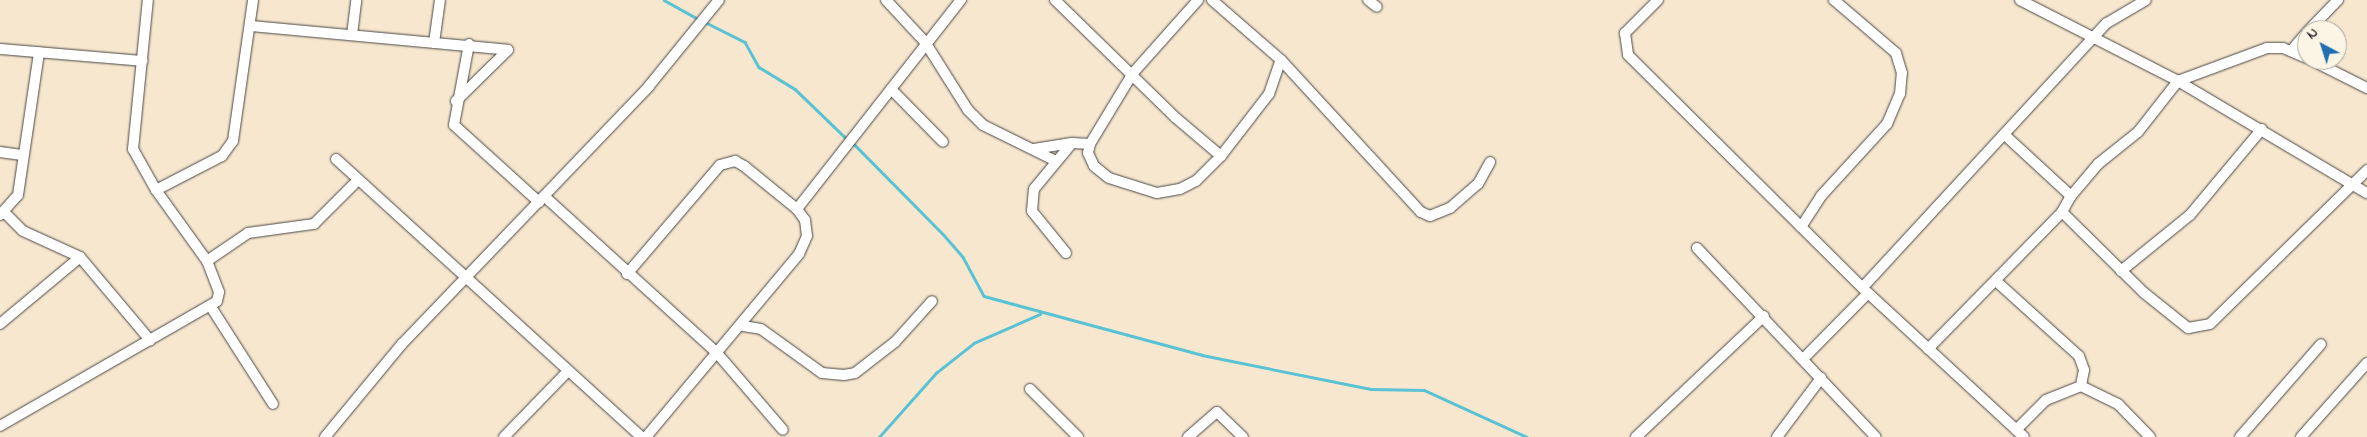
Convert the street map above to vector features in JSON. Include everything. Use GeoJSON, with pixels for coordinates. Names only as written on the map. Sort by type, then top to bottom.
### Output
{"type":"FeatureCollection","features":[{"type":"Feature","properties":{"kind":"street"},"geometry":{"type":"LineString","coordinates":[[0,426],[211,307],[218,292],[207,260],[156,190],[133,149],[148,0]]}},
{"type":"Feature","properties":{"kind":"street"},"geometry":{"type":"LineString","coordinates":[[156,190],[230,148],[251,26],[253,0]]}},
{"type":"Feature","properties":{"kind":"street"},"geometry":{"type":"LineString","coordinates":[[352,35],[356,0]]}},
{"type":"Feature","properties":{"kind":"street"},"geometry":{"type":"LineString","coordinates":[[434,43],[440,0]]}},
{"type":"Feature","properties":{"kind":"street"},"geometry":{"type":"LineString","coordinates":[[325,437],[402,344],[467,281],[649,86],[719,0]]}},
{"type":"Feature","properties":{"kind":"street"},"geometry":{"type":"LineString","coordinates":[[886,0],[925,42],[968,110],[983,124],[1034,148],[1056,161]]}},
{"type":"Feature","properties":{"kind":"street"},"geometry":{"type":"LineString","coordinates":[[797,209],[891,89],[925,42],[961,0]]}},
{"type":"Feature","properties":{"kind":"street"},"geometry":{"type":"LineString","coordinates":[[1055,0],[1133,73],[1176,118],[1221,156]]}},
{"type":"Feature","properties":{"kind":"street"},"geometry":{"type":"LineString","coordinates":[[1198,0],[1133,73],[1090,144],[1088,153],[1094,166],[1110,178],[1157,193],[1180,189],[1196,181],[1221,156],[1269,94],[1281,60]]}},
{"type":"Feature","properties":{"kind":"street"},"geometry":{"type":"LineString","coordinates":[[1212,0],[1281,60],[1421,212],[1430,216],[1450,208],[1478,184],[1490,162]]}},
{"type":"Feature","properties":{"kind":"street"},"geometry":{"type":"LineString","coordinates":[[1368,0],[1377,7]]}},
{"type":"Feature","properties":{"kind":"street"},"geometry":{"type":"LineString","coordinates":[[1658,0],[1625,33],[1628,55],[1866,290],[2024,437]]}},
{"type":"Feature","properties":{"kind":"street"},"geometry":{"type":"LineString","coordinates":[[1801,227],[1821,196],[1888,124],[1900,94],[1902,73],[1896,53],[1834,0]]}},
{"type":"Feature","properties":{"kind":"street"},"geometry":{"type":"LineString","coordinates":[[2020,0],[2096,35],[2262,129],[2367,194]]}},
{"type":"Feature","properties":{"kind":"street"},"geometry":{"type":"LineString","coordinates":[[1804,358],[2096,35],[2120,12],[2146,0]]}},
{"type":"Feature","properties":{"kind":"street"},"geometry":{"type":"LineString","coordinates":[[2319,20],[2338,0]]}},
{"type":"Feature","properties":{"kind":"street"},"geometry":{"type":"LineString","coordinates":[[251,26],[434,43],[468,44],[509,52],[456,101]]}},
{"type":"Feature","properties":{"kind":"street"},"geometry":{"type":"LineString","coordinates":[[468,44],[456,101],[454,126],[542,199],[717,353],[783,430]]}},
{"type":"Feature","properties":{"kind":"street"},"geometry":{"type":"LineString","coordinates":[[2291,51],[2297,44]]}},
{"type":"Feature","properties":{"kind":"street"},"geometry":{"type":"LineString","coordinates":[[1928,349],[2062,212],[2071,196],[2098,164],[2138,132],[2178,81],[2267,48],[2297,54]]}},
{"type":"Feature","properties":{"kind":"street"},"geometry":{"type":"LineString","coordinates":[[0,50],[142,61]]}},
{"type":"Feature","properties":{"kind":"street"},"geometry":{"type":"LineString","coordinates":[[39,53],[22,155],[18,195],[2,214],[23,231],[80,257],[150,340]]}},
{"type":"Feature","properties":{"kind":"street"},"geometry":{"type":"LineString","coordinates":[[2331,70],[2367,88]]}},
{"type":"Feature","properties":{"kind":"street"},"geometry":{"type":"LineString","coordinates":[[891,89],[943,142]]}},
{"type":"Feature","properties":{"kind":"street"},"geometry":{"type":"LineString","coordinates":[[2121,272],[2190,214],[2262,129]]}},
{"type":"Feature","properties":{"kind":"street"},"geometry":{"type":"LineString","coordinates":[[2006,136],[2071,196]]}},
{"type":"Feature","properties":{"kind":"street"},"geometry":{"type":"LineString","coordinates":[[1034,148],[1072,143],[1090,144]]}},
{"type":"Feature","properties":{"kind":"street"},"geometry":{"type":"LineString","coordinates":[[1066,252],[1039,221],[1030,202],[1034,189],[1072,143]]}},
{"type":"Feature","properties":{"kind":"street"},"geometry":{"type":"LineString","coordinates":[[0,152],[22,155]]}},
{"type":"Feature","properties":{"kind":"street"},"geometry":{"type":"LineString","coordinates":[[336,158],[467,281],[641,437]]}},
{"type":"Feature","properties":{"kind":"street"},"geometry":{"type":"LineString","coordinates":[[627,274],[720,165],[735,161],[744,166],[797,209],[807,236],[799,254],[743,326],[717,353],[646,437]]}},
{"type":"Feature","properties":{"kind":"street"},"geometry":{"type":"LineString","coordinates":[[2062,212],[2121,272],[2188,328],[2210,324],[2367,170]]}},
{"type":"Feature","properties":{"kind":"street"},"geometry":{"type":"LineString","coordinates":[[207,260],[248,233],[314,224],[358,180]]}},
{"type":"Feature","properties":{"kind":"street"},"geometry":{"type":"LineString","coordinates":[[1696,248],[1764,316],[1876,437]]}},
{"type":"Feature","properties":{"kind":"street"},"geometry":{"type":"LineString","coordinates":[[0,324],[80,257]]}},
{"type":"Feature","properties":{"kind":"street"},"geometry":{"type":"LineString","coordinates":[[1996,281],[2079,356],[2084,370],[2081,386]]}},
{"type":"Feature","properties":{"kind":"street"},"geometry":{"type":"LineString","coordinates":[[743,326],[762,330],[822,373],[844,375],[855,373],[895,342],[932,301]]}},
{"type":"Feature","properties":{"kind":"street"},"geometry":{"type":"LineString","coordinates":[[211,307],[273,404]]}},
{"type":"Feature","properties":{"kind":"street"},"geometry":{"type":"LineString","coordinates":[[1636,437],[1764,316]]}},
{"type":"Feature","properties":{"kind":"street"},"geometry":{"type":"LineString","coordinates":[[2240,437],[2321,344]]}},
{"type":"Feature","properties":{"kind":"street"},"geometry":{"type":"LineString","coordinates":[[2301,437],[2367,363]]}},
{"type":"Feature","properties":{"kind":"street"},"geometry":{"type":"LineString","coordinates":[[504,437],[568,371]]}},
{"type":"Feature","properties":{"kind":"street"},"geometry":{"type":"LineString","coordinates":[[1777,437],[1822,378]]}},
{"type":"Feature","properties":{"kind":"street"},"geometry":{"type":"LineString","coordinates":[[2016,430],[2046,400],[2081,386],[2118,404],[2150,437]]}},
{"type":"Feature","properties":{"kind":"street"},"geometry":{"type":"LineString","coordinates":[[1030,389],[1078,437]]}},
{"type":"Feature","properties":{"kind":"street"},"geometry":{"type":"LineString","coordinates":[[1188,437],[1217,412],[1243,437]]}},
{"type":"Feature","properties":{"kind":"waterway"},"geometry":{"type":"LineString","coordinates":[[664,0],[700,20]]}},
{"type":"Feature","properties":{"kind":"waterway"},"geometry":{"type":"LineString","coordinates":[[705,22],[745,42],[759,67],[795,89],[848,140]]}},
{"type":"Feature","properties":{"kind":"waterway"},"geometry":{"type":"LineString","coordinates":[[853,143],[944,235],[963,257],[984,296],[1202,355],[1371,389],[1424,390],[1527,437]]}},
{"type":"Feature","properties":{"kind":"waterway"},"geometry":{"type":"LineString","coordinates":[[879,437],[936,373],[974,343],[1040,314]]}}]}
